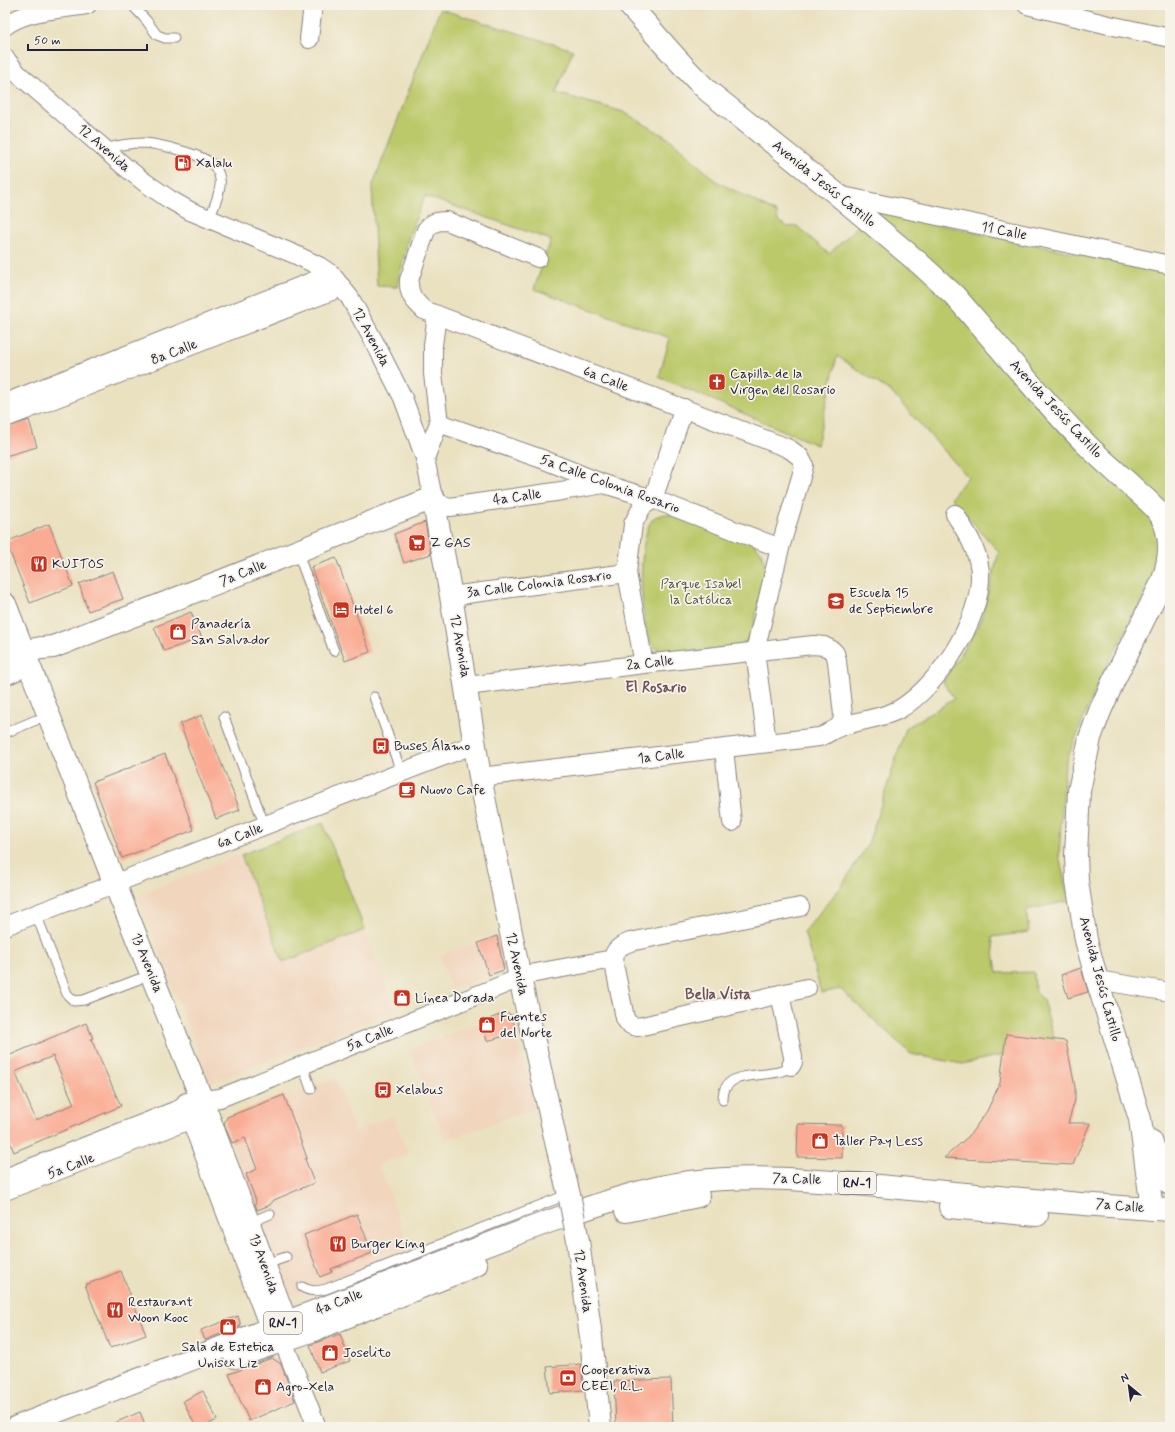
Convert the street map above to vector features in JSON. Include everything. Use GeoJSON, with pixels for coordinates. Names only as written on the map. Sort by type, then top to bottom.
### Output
{"type":"FeatureCollection","features":[{"type":"Feature","properties":{"kind":"main road","name":"Avenida Jesús Castillo"},"geometry":{"type":"LineString","coordinates":[[636,8],[660,41],[703,86],[838,195],[919,263],[954,295],[1073,431],[1097,455],[1149,501],[1161,516],[1167,532],[1170,547],[1168,565],[1163,580],[1100,711],[1090,738],[1079,791],[1076,849],[1077,881],[1086,940],[1140,1119],[1161,1209]]}},
{"type":"Feature","properties":{"kind":"main road","name":"7a Calle"},"geometry":{"type":"LineString","coordinates":[[13,660],[42,659],[53,647],[433,498]]}},
{"type":"Feature","properties":{"kind":"main road","name":"12 Avenida"},"geometry":{"type":"LineString","coordinates":[[433,498],[467,686],[480,777],[520,978],[557,1146],[570,1196],[578,1241],[591,1337],[600,1427]]}},
{"type":"Feature","properties":{"kind":"main road","name":"13 Avenida"},"geometry":{"type":"LineString","coordinates":[[5,604],[13,660],[36,720],[202,1107],[249,1222],[264,1266],[280,1330]]}},
{"type":"Feature","properties":{"kind":"main road","name":"13 Avenida"},"geometry":{"type":"LineString","coordinates":[[13,660],[106,882],[140,979],[202,1107],[280,1330]]}},
{"type":"Feature","properties":{"kind":"main road","name":"Avenida Jesús Castillo"},"geometry":{"type":"LineString","coordinates":[[1140,1119],[1170,1184]]}},
{"type":"Feature","properties":{"kind":"main road","name":"7a Calle"},"geometry":{"type":"LineString","coordinates":[[551,1228],[597,1205],[655,1188],[688,1182],[754,1178],[823,1180],[912,1189],[1161,1209]]}},
{"type":"Feature","properties":{"kind":"main road","name":"7a Calle"},"geometry":{"type":"LineString","coordinates":[[551,1228],[598,1219],[642,1207],[684,1198],[718,1193],[757,1192],[795,1192],[995,1212],[1170,1224]]}},
{"type":"Feature","properties":{"kind":"main road","name":"4a Calle"},"geometry":{"type":"LineString","coordinates":[[17,1427],[551,1228]]}},
{"type":"Feature","properties":{"kind":"main road","name":"4a Calle"},"geometry":{"type":"LineString","coordinates":[[56,1427],[249,1352],[280,1330]]}},
{"type":"Feature","properties":{"kind":"street"},"geometry":{"type":"LineString","coordinates":[[5,26],[24,15],[87,5]]}},
{"type":"Feature","properties":{"kind":"street"},"geometry":{"type":"LineString","coordinates":[[309,39],[313,5]]}},
{"type":"Feature","properties":{"kind":"street"},"geometry":{"type":"LineString","coordinates":[[1027,5],[1170,38]]}},
{"type":"Feature","properties":{"kind":"street","name":"12 Avenida"},"geometry":{"type":"LineString","coordinates":[[5,58],[17,72],[143,182],[190,211],[294,254],[319,266],[336,280],[350,298],[376,344],[403,398],[425,458],[433,498]]}},
{"type":"Feature","properties":{"kind":"street","name":"11 Calle"},"geometry":{"type":"LineString","coordinates":[[838,195],[1170,265]]}},
{"type":"Feature","properties":{"kind":"street","name":"6a Calle"},"geometry":{"type":"LineString","coordinates":[[538,258],[447,221],[434,221],[426,230],[409,287],[413,300],[424,310],[785,446],[796,453],[803,462],[802,476],[780,548]]}},
{"type":"Feature","properties":{"kind":"street","name":"8a Calle"},"geometry":{"type":"LineString","coordinates":[[5,404],[336,280]]}},
{"type":"Feature","properties":{"kind":"street","name":"8a Calle"},"geometry":{"type":"LineString","coordinates":[[5,418],[336,280]]}},
{"type":"Feature","properties":{"kind":"street"},"geometry":{"type":"LineString","coordinates":[[425,458],[439,423],[433,374],[433,345],[437,315]]}},
{"type":"Feature","properties":{"kind":"street"},"geometry":{"type":"LineString","coordinates":[[644,664],[627,573],[632,524],[642,507],[653,499],[684,408]]}},
{"type":"Feature","properties":{"kind":"street","name":"5a Calle Colonia Rosario"},"geometry":{"type":"LineString","coordinates":[[439,423],[542,459],[604,484],[653,499],[780,548]]}},
{"type":"Feature","properties":{"kind":"street","name":"4a Calle"},"geometry":{"type":"LineString","coordinates":[[433,498],[442,505],[450,507],[604,484]]}},
{"type":"Feature","properties":{"kind":"street","name":"1a Calle"},"geometry":{"type":"LineString","coordinates":[[480,777],[819,737],[831,733],[839,727],[886,715],[899,709],[913,700],[939,674],[973,614],[980,588],[978,561],[969,535],[955,514]]}},
{"type":"Feature","properties":{"kind":"street"},"geometry":{"type":"LineString","coordinates":[[767,743],[756,651],[780,548]]}},
{"type":"Feature","properties":{"kind":"street","name":"3a Calle Colonia Rosario"},"geometry":{"type":"LineString","coordinates":[[451,596],[627,573]]}},
{"type":"Feature","properties":{"kind":"street","name":"2a Calle"},"geometry":{"type":"LineString","coordinates":[[467,686],[756,651],[813,645],[824,646],[835,653],[837,661],[843,715],[839,727]]}},
{"type":"Feature","properties":{"kind":"street","name":"6a Calle"},"geometry":{"type":"LineString","coordinates":[[5,917],[106,882],[475,739]]}},
{"type":"Feature","properties":{"kind":"street","name":"6a Calle"},"geometry":{"type":"LineString","coordinates":[[344,790],[398,763],[475,739]]}},
{"type":"Feature","properties":{"kind":"street"},"geometry":{"type":"LineString","coordinates":[[724,749],[732,822]]}},
{"type":"Feature","properties":{"kind":"street","name":"6a Calle"},"geometry":{"type":"LineString","coordinates":[[5,926],[36,914],[106,882]]}},
{"type":"Feature","properties":{"kind":"street"},"geometry":{"type":"LineString","coordinates":[[800,907],[630,942],[618,949],[614,953],[613,959],[625,1018],[630,1024],[638,1027],[807,988]]}},
{"type":"Feature","properties":{"kind":"street","name":"5a Calle"},"geometry":{"type":"LineString","coordinates":[[5,1191],[302,1064],[520,978],[539,972],[613,959]]}},
{"type":"Feature","properties":{"kind":"street"},"geometry":{"type":"LineString","coordinates":[[1097,980],[1170,992]]}},
{"type":"Feature","properties":{"kind":"street"},"geometry":{"type":"LineString","coordinates":[[780,994],[793,1057],[791,1066]]}},
{"type":"Feature","properties":{"kind":"street","name":"5a Calle"},"geometry":{"type":"LineString","coordinates":[[5,1178],[202,1107]]}},
{"type":"Feature","properties":{"kind":"street","name":"13 Avenida"},"geometry":{"type":"LineString","coordinates":[[280,1330],[317,1427]]}},
{"type":"Feature","properties":{"kind":"lane"},"geometry":{"type":"LineString","coordinates":[[132,5],[157,35],[165,38],[174,38]]}},
{"type":"Feature","properties":{"kind":"lane"},"geometry":{"type":"LineString","coordinates":[[105,149],[118,145],[131,144],[159,145],[204,158],[218,171],[220,180],[219,191],[209,220]]}},
{"type":"Feature","properties":{"kind":"lane"},"geometry":{"type":"LineString","coordinates":[[297,551],[334,651]]}},
{"type":"Feature","properties":{"kind":"lane"},"geometry":{"type":"LineString","coordinates":[[374,698],[398,763]]}},
{"type":"Feature","properties":{"kind":"lane"},"geometry":{"type":"LineString","coordinates":[[224,717],[263,821]]}},
{"type":"Feature","properties":{"kind":"lane"},"geometry":{"type":"LineString","coordinates":[[5,733],[36,720]]}},
{"type":"Feature","properties":{"kind":"lane"},"geometry":{"type":"LineString","coordinates":[[36,914],[68,994],[74,1001],[84,1000],[140,979]]}},
{"type":"Feature","properties":{"kind":"lane"},"geometry":{"type":"LineString","coordinates":[[302,1064],[311,1089]]}},
{"type":"Feature","properties":{"kind":"lane"},"geometry":{"type":"LineString","coordinates":[[723,1100],[723,1092],[731,1082],[738,1078],[777,1073],[784,1071],[791,1066]]}},
{"type":"Feature","properties":{"kind":"lane"},"geometry":{"type":"LineString","coordinates":[[302,1287],[309,1291],[326,1289],[570,1196]]}},
{"type":"Feature","properties":{"kind":"lane"},"geometry":{"type":"LineString","coordinates":[[249,1222],[270,1214]]}},
{"type":"Feature","properties":{"kind":"lane"},"geometry":{"type":"LineString","coordinates":[[264,1266],[286,1257]]}},
{"type":"Feature","properties":{"kind":"shaded area"},"geometry":{"type":"Polygon","coordinates":[[[323,823],[396,1011],[210,1083],[138,895],[323,823]]]}},
{"type":"Feature","properties":{"kind":"shaded area"},"geometry":{"type":"Polygon","coordinates":[[[497,936],[504,970],[452,989],[439,956],[497,936]]]}},
{"type":"Feature","properties":{"kind":"shaded area"},"geometry":{"type":"Polygon","coordinates":[[[482,1022],[487,1041],[516,1033],[535,1109],[522,1112],[445,1141],[410,1049],[482,1022]]]}},
{"type":"Feature","properties":{"kind":"shaded area"},"geometry":{"type":"Polygon","coordinates":[[[335,1078],[355,1131],[394,1116],[408,1154],[379,1164],[410,1251],[294,1296],[289,1294],[226,1129],[230,1119],[335,1078]]]}},
{"type":"Feature","properties":{"kind":"green space"},"geometry":{"type":"Polygon","coordinates":[[[440,9],[573,50],[556,93],[624,112],[671,140],[716,181],[777,213],[778,220],[787,227],[797,226],[829,254],[874,211],[1170,273],[1170,521],[1156,528],[1159,548],[1153,573],[1141,602],[1101,677],[1065,764],[1059,856],[1069,901],[1026,910],[1029,932],[992,937],[997,973],[1034,972],[1035,990],[1043,1000],[1057,1048],[1029,1049],[962,1064],[911,1054],[840,989],[821,993],[804,931],[841,887],[868,844],[906,728],[954,699],[943,682],[980,623],[999,552],[951,498],[968,477],[891,392],[837,356],[817,445],[659,377],[670,338],[534,289],[551,240],[425,196],[408,239],[397,287],[377,286],[372,187],[440,9]]]}},
{"type":"Feature","properties":{"kind":"green space","name":"Parque Isabel la Católica"},"geometry":{"type":"Polygon","coordinates":[[[667,514],[750,540],[762,553],[766,569],[751,636],[741,647],[665,654],[651,643],[647,633],[642,600],[642,560],[644,542],[648,528],[653,519],[667,514]]]}},
{"type":"Feature","properties":{"kind":"green space"},"geometry":{"type":"Polygon","coordinates":[[[323,823],[365,930],[283,962],[241,855],[323,823]]]}},
{"type":"Feature","properties":{"kind":"building"},"geometry":{"type":"Polygon","coordinates":[[[29,420],[37,447],[5,456],[5,428],[29,420]]]}},
{"type":"Feature","properties":{"kind":"building","name":"Z GAS"},"geometry":{"type":"Polygon","coordinates":[[[425,522],[431,554],[404,563],[394,534],[425,522]]]}},
{"type":"Feature","properties":{"kind":"building","name":"KUITOS"},"geometry":{"type":"Polygon","coordinates":[[[49,524],[73,586],[30,603],[6,542],[49,524]]]}},
{"type":"Feature","properties":{"kind":"building","name":"Hotel 6"},"geometry":{"type":"Polygon","coordinates":[[[336,558],[370,652],[345,661],[311,567],[336,558]]]}},
{"type":"Feature","properties":{"kind":"building"},"geometry":{"type":"Polygon","coordinates":[[[113,571],[123,599],[88,611],[79,584],[113,571]]]}},
{"type":"Feature","properties":{"kind":"building","name":"Panadería San Salvador"},"geometry":{"type":"Polygon","coordinates":[[[191,612],[202,638],[164,651],[154,627],[191,612]]]}},
{"type":"Feature","properties":{"kind":"building"},"geometry":{"type":"Polygon","coordinates":[[[202,715],[240,810],[216,819],[180,724],[202,715]]]}},
{"type":"Feature","properties":{"kind":"building"},"geometry":{"type":"Polygon","coordinates":[[[165,754],[194,830],[122,858],[93,782],[165,754]]]}},
{"type":"Feature","properties":{"kind":"building"},"geometry":{"type":"Polygon","coordinates":[[[497,936],[504,970],[489,975],[478,943],[497,936]]]}},
{"type":"Feature","properties":{"kind":"building"},"geometry":{"type":"Polygon","coordinates":[[[1081,968],[1088,992],[1068,998],[1061,975],[1081,968]]]}},
{"type":"Feature","properties":{"kind":"building"},"geometry":{"type":"Polygon","coordinates":[[[504,1013],[512,1015],[516,1033],[487,1041],[482,1022],[504,1013]]]}},
{"type":"Feature","properties":{"kind":"building"},"geometry":{"type":"Polygon","coordinates":[[[86,1023],[93,1038],[91,1039],[121,1106],[14,1152],[5,1131],[5,1049],[8,1056],[86,1023]],[[53,1056],[15,1072],[36,1120],[74,1104],[53,1056]]]}},
{"type":"Feature","properties":{"kind":"building"},"geometry":{"type":"Polygon","coordinates":[[[1006,1034],[1066,1041],[1075,1087],[1075,1100],[1068,1123],[1090,1123],[1073,1165],[944,1158],[969,1136],[987,1111],[1000,1083],[1006,1034]]]}},
{"type":"Feature","properties":{"kind":"building"},"geometry":{"type":"Polygon","coordinates":[[[284,1095],[307,1158],[305,1159],[314,1183],[274,1200],[270,1205],[257,1210],[255,1204],[256,1201],[246,1174],[257,1169],[245,1138],[232,1143],[224,1124],[227,1117],[284,1095]]]}},
{"type":"Feature","properties":{"kind":"building","name":"Taller Pay Less"},"geometry":{"type":"Polygon","coordinates":[[[798,1124],[842,1125],[842,1158],[797,1157],[798,1124]]]}},
{"type":"Feature","properties":{"kind":"building","name":"Burger King"},"geometry":{"type":"Polygon","coordinates":[[[357,1214],[372,1253],[331,1269],[332,1272],[320,1277],[304,1235],[357,1214]]]}},
{"type":"Feature","properties":{"kind":"building","name":"Restaurant Woon Kooc"},"geometry":{"type":"Polygon","coordinates":[[[121,1271],[146,1335],[110,1348],[85,1285],[121,1271]]]}},
{"type":"Feature","properties":{"kind":"building","name":"Sala de Estetica Unisex Liz"},"geometry":{"type":"Polygon","coordinates":[[[238,1316],[241,1326],[205,1340],[201,1330],[238,1316]]]}},
{"type":"Feature","properties":{"kind":"building","name":"Joselito"},"geometry":{"type":"Polygon","coordinates":[[[340,1334],[350,1361],[320,1372],[310,1345],[340,1334]]]}},
{"type":"Feature","properties":{"kind":"building","name":"Agro-Xela"},"geometry":{"type":"Polygon","coordinates":[[[272,1358],[281,1364],[295,1401],[249,1421],[229,1374],[272,1358]]]}},
{"type":"Feature","properties":{"kind":"building","name":"Cooperativa CEEI, R.L."},"geometry":{"type":"Polygon","coordinates":[[[581,1364],[584,1390],[550,1393],[547,1367],[581,1364]]]}},
{"type":"Feature","properties":{"kind":"building"},"geometry":{"type":"Polygon","coordinates":[[[671,1379],[673,1427],[616,1427],[614,1381],[671,1379]]]}},
{"type":"Feature","properties":{"kind":"building"},"geometry":{"type":"Polygon","coordinates":[[[203,1391],[217,1420],[203,1427],[196,1427],[183,1401],[203,1391]]]}},
{"type":"Feature","properties":{"kind":"building"},"geometry":{"type":"Polygon","coordinates":[[[140,1412],[146,1427],[105,1427],[140,1412]]]}},
{"type":"Feature","properties":{"kind":"place","name":"Xalalu"},"geometry":{"type":"Point","coordinates":[183,163]}},
{"type":"Feature","properties":{"kind":"place","name":"Capilla de la Virgen del Rosario"},"geometry":{"type":"Point","coordinates":[717,382]}},
{"type":"Feature","properties":{"kind":"place","name":"Z GAS"},"geometry":{"type":"Point","coordinates":[417,543]}},
{"type":"Feature","properties":{"kind":"place","name":"KUITOS"},"geometry":{"type":"Point","coordinates":[39,564]}},
{"type":"Feature","properties":{"kind":"place","name":"Escuela 15 de Septiembre"},"geometry":{"type":"Point","coordinates":[836,601]}},
{"type":"Feature","properties":{"kind":"place","name":"Hotel 6"},"geometry":{"type":"Point","coordinates":[341,610]}},
{"type":"Feature","properties":{"kind":"place","name":"Panadería San Salvador"},"geometry":{"type":"Point","coordinates":[178,632]}},
{"type":"Feature","properties":{"kind":"place","name":"Buses Álamo"},"geometry":{"type":"Point","coordinates":[381,746]}},
{"type":"Feature","properties":{"kind":"place","name":"Nuovo Cafe"},"geometry":{"type":"Point","coordinates":[407,790]}},
{"type":"Feature","properties":{"kind":"place","name":"Línea Dorada"},"geometry":{"type":"Point","coordinates":[402,998]}},
{"type":"Feature","properties":{"kind":"place","name":"Fuentes del Norte"},"geometry":{"type":"Point","coordinates":[487,1025]}},
{"type":"Feature","properties":{"kind":"place","name":"Xelabus"},"geometry":{"type":"Point","coordinates":[383,1090]}},
{"type":"Feature","properties":{"kind":"place","name":"Taller Pay Less"},"geometry":{"type":"Point","coordinates":[820,1141]}},
{"type":"Feature","properties":{"kind":"place","name":"Burger King"},"geometry":{"type":"Point","coordinates":[338,1244]}},
{"type":"Feature","properties":{"kind":"place","name":"Restaurant Woon Kooc"},"geometry":{"type":"Point","coordinates":[115,1310]}},
{"type":"Feature","properties":{"kind":"place","name":"Sala de Estetica Unisex Liz"},"geometry":{"type":"Point","coordinates":[228,1327]}},
{"type":"Feature","properties":{"kind":"place","name":"Joselito"},"geometry":{"type":"Point","coordinates":[330,1353]}},
{"type":"Feature","properties":{"kind":"place","name":"Cooperativa CEEI, R.L."},"geometry":{"type":"Point","coordinates":[568,1378]}},
{"type":"Feature","properties":{"kind":"place","name":"Agro-Xela"},"geometry":{"type":"Point","coordinates":[263,1387]}},
{"type":"Feature","properties":{"kind":"district","name":"El Rosario"},"geometry":{"type":"Point","coordinates":[656,688]}},
{"type":"Feature","properties":{"kind":"district","name":"Bella Vista"},"geometry":{"type":"Point","coordinates":[718,995]}}]}
